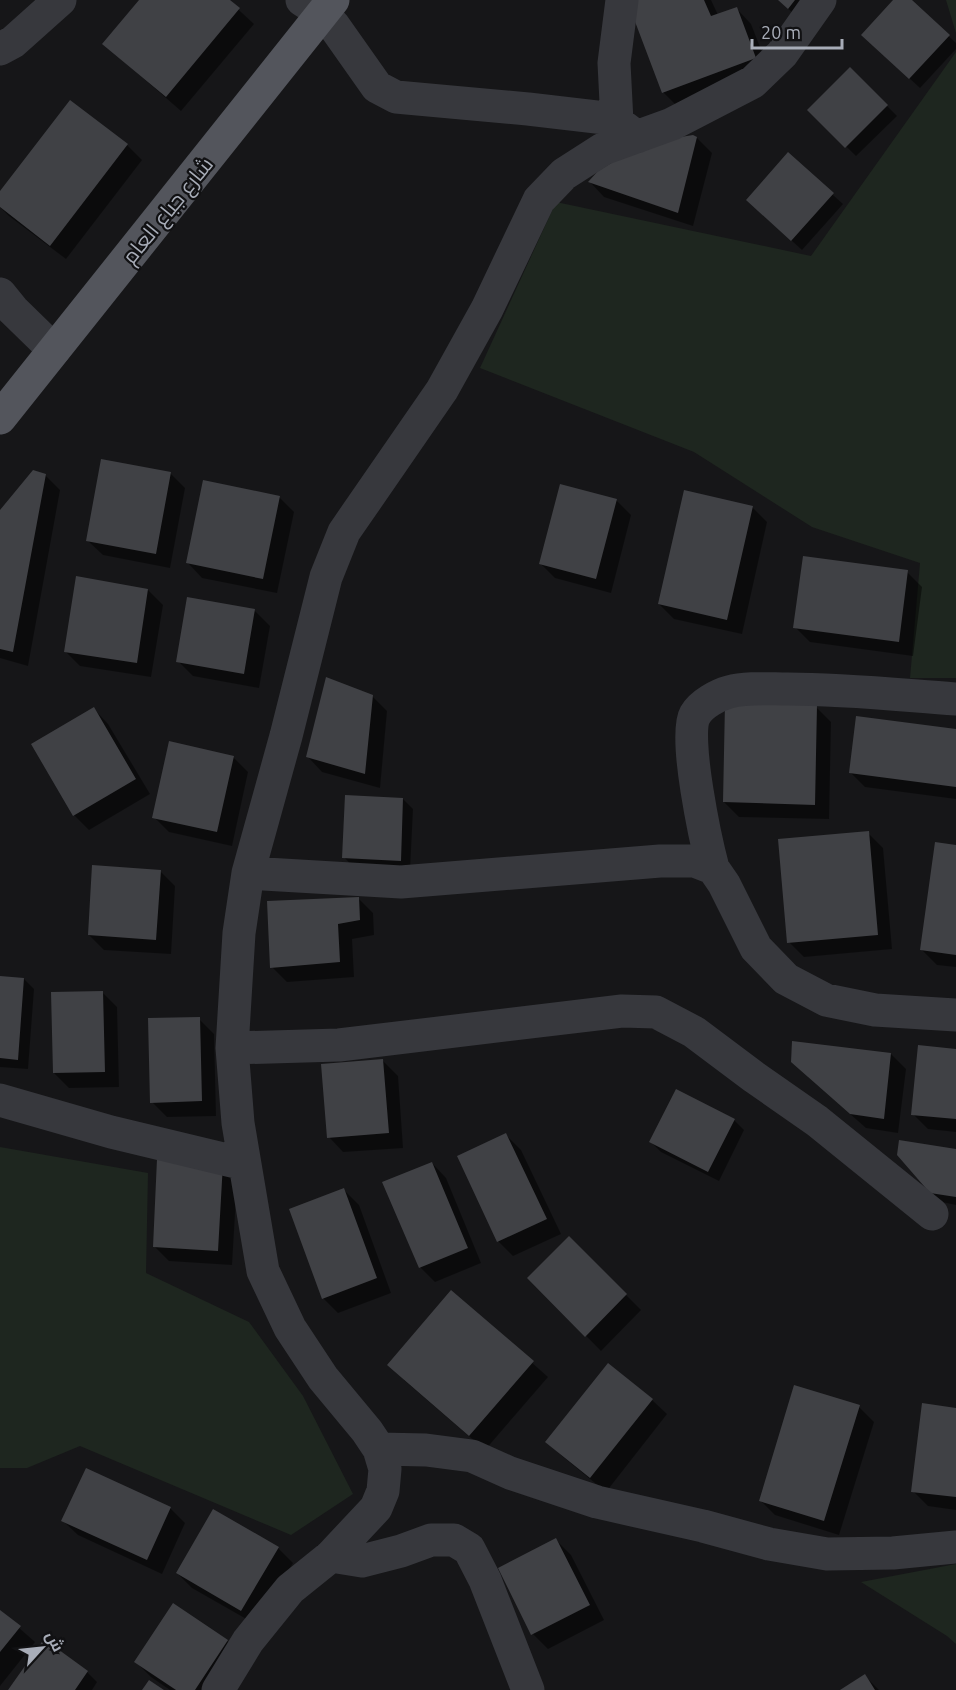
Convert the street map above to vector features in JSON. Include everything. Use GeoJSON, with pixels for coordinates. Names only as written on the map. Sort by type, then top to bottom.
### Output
{"type":"FeatureCollection","features":[{"type":"Feature","properties":{"kind":"main road","name":"شارع جباع العام"},"geometry":{"type":"LineString","coordinates":[[0,418],[54,351],[319,4]]}},
{"type":"Feature","properties":{"kind":"street"},"geometry":{"type":"LineString","coordinates":[[0,49],[13,42],[60,0]]}},
{"type":"Feature","properties":{"kind":"street"},"geometry":{"type":"LineString","coordinates":[[621,0],[615,63],[627,130]]}},
{"type":"Feature","properties":{"kind":"street"},"geometry":{"type":"LineString","coordinates":[[219,1690],[248,1641],[290,1589],[331,1556],[376,1508],[383,1491],[385,1469],[379,1449],[367,1431],[322,1378],[290,1328],[263,1271],[238,1123],[232,1048],[239,933],[248,873],[286,736],[326,577],[344,532],[442,390],[487,309],[539,200],[564,174],[627,130],[672,124],[753,82],[782,54],[820,0]]}},
{"type":"Feature","properties":{"kind":"street"},"geometry":{"type":"LineString","coordinates":[[319,4],[377,87],[396,97],[605,118],[627,130]]}},
{"type":"Feature","properties":{"kind":"street"},"geometry":{"type":"LineString","coordinates":[[0,294],[54,351]]}},
{"type":"Feature","properties":{"kind":"street"},"geometry":{"type":"LineString","coordinates":[[956,699],[834,689],[749,689],[728,692],[711,700],[695,715],[692,739],[701,814],[712,868],[724,884],[756,948],[786,979],[826,1000],[875,1010],[956,1016]]}},
{"type":"Feature","properties":{"kind":"street"},"geometry":{"type":"LineString","coordinates":[[248,873],[401,882],[660,861],[694,861],[712,868]]}},
{"type":"Feature","properties":{"kind":"street"},"geometry":{"type":"LineString","coordinates":[[232,1048],[339,1045],[622,1011],[656,1012],[694,1032],[817,1121],[932,1214]]}},
{"type":"Feature","properties":{"kind":"street"},"geometry":{"type":"LineString","coordinates":[[0,1100],[111,1132],[244,1164]]}},
{"type":"Feature","properties":{"kind":"street"},"geometry":{"type":"LineString","coordinates":[[379,1449],[426,1450],[472,1456],[510,1473],[597,1502],[703,1526],[769,1544],[826,1554],[893,1553],[956,1547]]}},
{"type":"Feature","properties":{"kind":"street"},"geometry":{"type":"LineString","coordinates":[[331,1556],[362,1561],[431,1540],[454,1540],[469,1549],[485,1580],[528,1690]]}},
{"type":"Feature","properties":{"kind":"shaded area"},"geometry":{"type":"Polygon","coordinates":[[[946,0],[956,0],[956,33],[946,0]]]}},
{"type":"Feature","properties":{"kind":"shaded area"},"geometry":{"type":"Polygon","coordinates":[[[956,52],[956,678],[910,678],[920,563],[812,527],[694,452],[480,368],[556,202],[811,256],[956,52]]]}},
{"type":"Feature","properties":{"kind":"shaded area"},"geometry":{"type":"Polygon","coordinates":[[[0,1147],[148,1173],[146,1273],[249,1322],[303,1396],[353,1494],[291,1535],[80,1446],[27,1468],[0,1468],[0,1147]]]}},
{"type":"Feature","properties":{"kind":"shaded area"},"geometry":{"type":"Polygon","coordinates":[[[956,1564],[956,1644],[861,1582],[956,1564]]]}},
{"type":"Feature","properties":{"kind":"building"},"geometry":{"type":"Polygon","coordinates":[[[139,0],[230,0],[240,8],[166,97],[102,44],[139,0]]]}},
{"type":"Feature","properties":{"kind":"building"},"geometry":{"type":"Polygon","coordinates":[[[634,0],[704,0],[711,16],[737,7],[756,58],[662,93],[628,3],[634,0]]]}},
{"type":"Feature","properties":{"kind":"building"},"geometry":{"type":"Polygon","coordinates":[[[778,0],[795,0],[788,9],[778,0]]]}},
{"type":"Feature","properties":{"kind":"building"},"geometry":{"type":"Polygon","coordinates":[[[893,0],[912,0],[950,35],[909,79],[861,35],[893,0]]]}},
{"type":"Feature","properties":{"kind":"building"},"geometry":{"type":"Polygon","coordinates":[[[850,67],[888,105],[845,148],[807,110],[850,67]]]}},
{"type":"Feature","properties":{"kind":"building"},"geometry":{"type":"Polygon","coordinates":[[[70,100],[128,144],[50,246],[0,207],[0,191],[70,100]]]}},
{"type":"Feature","properties":{"kind":"building"},"geometry":{"type":"Polygon","coordinates":[[[693,135],[697,137],[678,213],[588,182],[598,171],[613,162],[662,140],[693,135]]]}},
{"type":"Feature","properties":{"kind":"building"},"geometry":{"type":"Polygon","coordinates":[[[788,152],[834,193],[791,241],[746,200],[788,152]]]}},
{"type":"Feature","properties":{"kind":"building"},"geometry":{"type":"Polygon","coordinates":[[[101,459],[171,472],[156,554],[86,541],[101,459]]]}},
{"type":"Feature","properties":{"kind":"building"},"geometry":{"type":"Polygon","coordinates":[[[33,470],[46,474],[13,652],[0,649],[0,510],[33,470]]]}},
{"type":"Feature","properties":{"kind":"building"},"geometry":{"type":"Polygon","coordinates":[[[203,480],[280,496],[263,579],[186,563],[203,480]]]}},
{"type":"Feature","properties":{"kind":"building"},"geometry":{"type":"Polygon","coordinates":[[[560,484],[617,499],[596,579],[539,564],[560,484]]]}},
{"type":"Feature","properties":{"kind":"building"},"geometry":{"type":"Polygon","coordinates":[[[684,490],[753,506],[727,620],[658,604],[684,490]]]}},
{"type":"Feature","properties":{"kind":"building"},"geometry":{"type":"Polygon","coordinates":[[[803,556],[908,570],[899,642],[793,628],[803,556]]]}},
{"type":"Feature","properties":{"kind":"building"},"geometry":{"type":"Polygon","coordinates":[[[76,576],[148,589],[137,663],[64,652],[76,576]]]}},
{"type":"Feature","properties":{"kind":"building"},"geometry":{"type":"Polygon","coordinates":[[[187,597],[255,609],[244,674],[176,662],[187,597]]]}},
{"type":"Feature","properties":{"kind":"building"},"geometry":{"type":"Polygon","coordinates":[[[326,677],[373,695],[365,774],[306,757],[326,677]]]}},
{"type":"Feature","properties":{"kind":"building"},"geometry":{"type":"Polygon","coordinates":[[[725,703],[817,705],[815,805],[723,802],[725,703]]]}},
{"type":"Feature","properties":{"kind":"building"},"geometry":{"type":"Polygon","coordinates":[[[94,707],[136,779],[73,816],[31,744],[94,707]]]}},
{"type":"Feature","properties":{"kind":"building"},"geometry":{"type":"Polygon","coordinates":[[[856,716],[956,729],[956,787],[849,773],[856,716]]]}},
{"type":"Feature","properties":{"kind":"building"},"geometry":{"type":"Polygon","coordinates":[[[169,741],[234,756],[217,832],[152,818],[169,741]]]}},
{"type":"Feature","properties":{"kind":"building"},"geometry":{"type":"Polygon","coordinates":[[[345,795],[403,798],[401,861],[342,858],[345,795]]]}},
{"type":"Feature","properties":{"kind":"building"},"geometry":{"type":"Polygon","coordinates":[[[869,831],[878,935],[787,943],[778,839],[869,831]]]}},
{"type":"Feature","properties":{"kind":"building"},"geometry":{"type":"Polygon","coordinates":[[[935,842],[956,845],[956,955],[920,950],[935,842]]]}},
{"type":"Feature","properties":{"kind":"building"},"geometry":{"type":"Polygon","coordinates":[[[92,865],[161,870],[156,940],[88,935],[92,865]]]}},
{"type":"Feature","properties":{"kind":"building"},"geometry":{"type":"Polygon","coordinates":[[[359,897],[360,920],[338,924],[340,962],[270,968],[267,901],[359,897]]]}},
{"type":"Feature","properties":{"kind":"building"},"geometry":{"type":"Polygon","coordinates":[[[0,976],[24,978],[18,1060],[0,1058],[0,976]]]}},
{"type":"Feature","properties":{"kind":"building"},"geometry":{"type":"Polygon","coordinates":[[[103,991],[105,1072],[53,1073],[51,992],[103,991]]]}},
{"type":"Feature","properties":{"kind":"building"},"geometry":{"type":"Polygon","coordinates":[[[200,1017],[202,1101],[150,1103],[148,1018],[200,1017]]]}},
{"type":"Feature","properties":{"kind":"building"},"geometry":{"type":"Polygon","coordinates":[[[792,1041],[891,1053],[884,1119],[850,1114],[791,1062],[792,1041]]]}},
{"type":"Feature","properties":{"kind":"building"},"geometry":{"type":"Polygon","coordinates":[[[918,1045],[956,1049],[956,1119],[911,1115],[918,1045]]]}},
{"type":"Feature","properties":{"kind":"building"},"geometry":{"type":"Polygon","coordinates":[[[383,1059],[389,1133],[327,1138],[321,1064],[383,1059]]]}},
{"type":"Feature","properties":{"kind":"building"},"geometry":{"type":"Polygon","coordinates":[[[676,1089],[735,1119],[708,1172],[649,1142],[676,1089]]]}},
{"type":"Feature","properties":{"kind":"building"},"geometry":{"type":"Polygon","coordinates":[[[506,1133],[547,1219],[497,1242],[457,1156],[506,1133]]]}},
{"type":"Feature","properties":{"kind":"building"},"geometry":{"type":"Polygon","coordinates":[[[899,1140],[956,1149],[956,1197],[930,1193],[897,1155],[899,1140]]]}},
{"type":"Feature","properties":{"kind":"building"},"geometry":{"type":"Polygon","coordinates":[[[157,1159],[223,1163],[218,1251],[153,1247],[157,1159]]]}},
{"type":"Feature","properties":{"kind":"building"},"geometry":{"type":"Polygon","coordinates":[[[432,1162],[468,1248],[419,1268],[382,1182],[432,1162]]]}},
{"type":"Feature","properties":{"kind":"building"},"geometry":{"type":"Polygon","coordinates":[[[344,1188],[377,1278],[322,1299],[289,1209],[344,1188]]]}},
{"type":"Feature","properties":{"kind":"building"},"geometry":{"type":"Polygon","coordinates":[[[569,1236],[627,1294],[585,1337],[527,1278],[569,1236]]]}},
{"type":"Feature","properties":{"kind":"building"},"geometry":{"type":"Polygon","coordinates":[[[451,1290],[534,1361],[469,1436],[387,1365],[451,1290]]]}},
{"type":"Feature","properties":{"kind":"building"},"geometry":{"type":"Polygon","coordinates":[[[608,1363],[653,1399],[590,1478],[545,1442],[608,1363]]]}},
{"type":"Feature","properties":{"kind":"building"},"geometry":{"type":"Polygon","coordinates":[[[794,1385],[860,1405],[824,1521],[759,1501],[794,1385]]]}},
{"type":"Feature","properties":{"kind":"building"},"geometry":{"type":"Polygon","coordinates":[[[922,1403],[956,1408],[956,1497],[911,1492],[922,1403]]]}},
{"type":"Feature","properties":{"kind":"building"},"geometry":{"type":"Polygon","coordinates":[[[86,1468],[171,1507],[147,1560],[61,1521],[86,1468]]]}},
{"type":"Feature","properties":{"kind":"building"},"geometry":{"type":"Polygon","coordinates":[[[213,1509],[279,1547],[241,1611],[176,1573],[213,1509]]]}},
{"type":"Feature","properties":{"kind":"building"},"geometry":{"type":"Polygon","coordinates":[[[556,1538],[590,1605],[531,1635],[498,1568],[556,1538]]]}},
{"type":"Feature","properties":{"kind":"building"},"geometry":{"type":"Polygon","coordinates":[[[173,1603],[228,1640],[195,1690],[176,1690],[134,1662],[173,1603]]]}},
{"type":"Feature","properties":{"kind":"building"},"geometry":{"type":"Polygon","coordinates":[[[0,1610],[21,1626],[0,1652],[0,1610]]]}},
{"type":"Feature","properties":{"kind":"building"},"geometry":{"type":"Polygon","coordinates":[[[44,1639],[88,1671],[75,1690],[8,1690],[44,1639]]]}},
{"type":"Feature","properties":{"kind":"building"},"geometry":{"type":"Polygon","coordinates":[[[865,1674],[875,1690],[840,1690],[865,1674]]]}},
{"type":"Feature","properties":{"kind":"building"},"geometry":{"type":"Polygon","coordinates":[[[149,1680],[164,1690],[142,1690],[149,1680]]]}}]}
